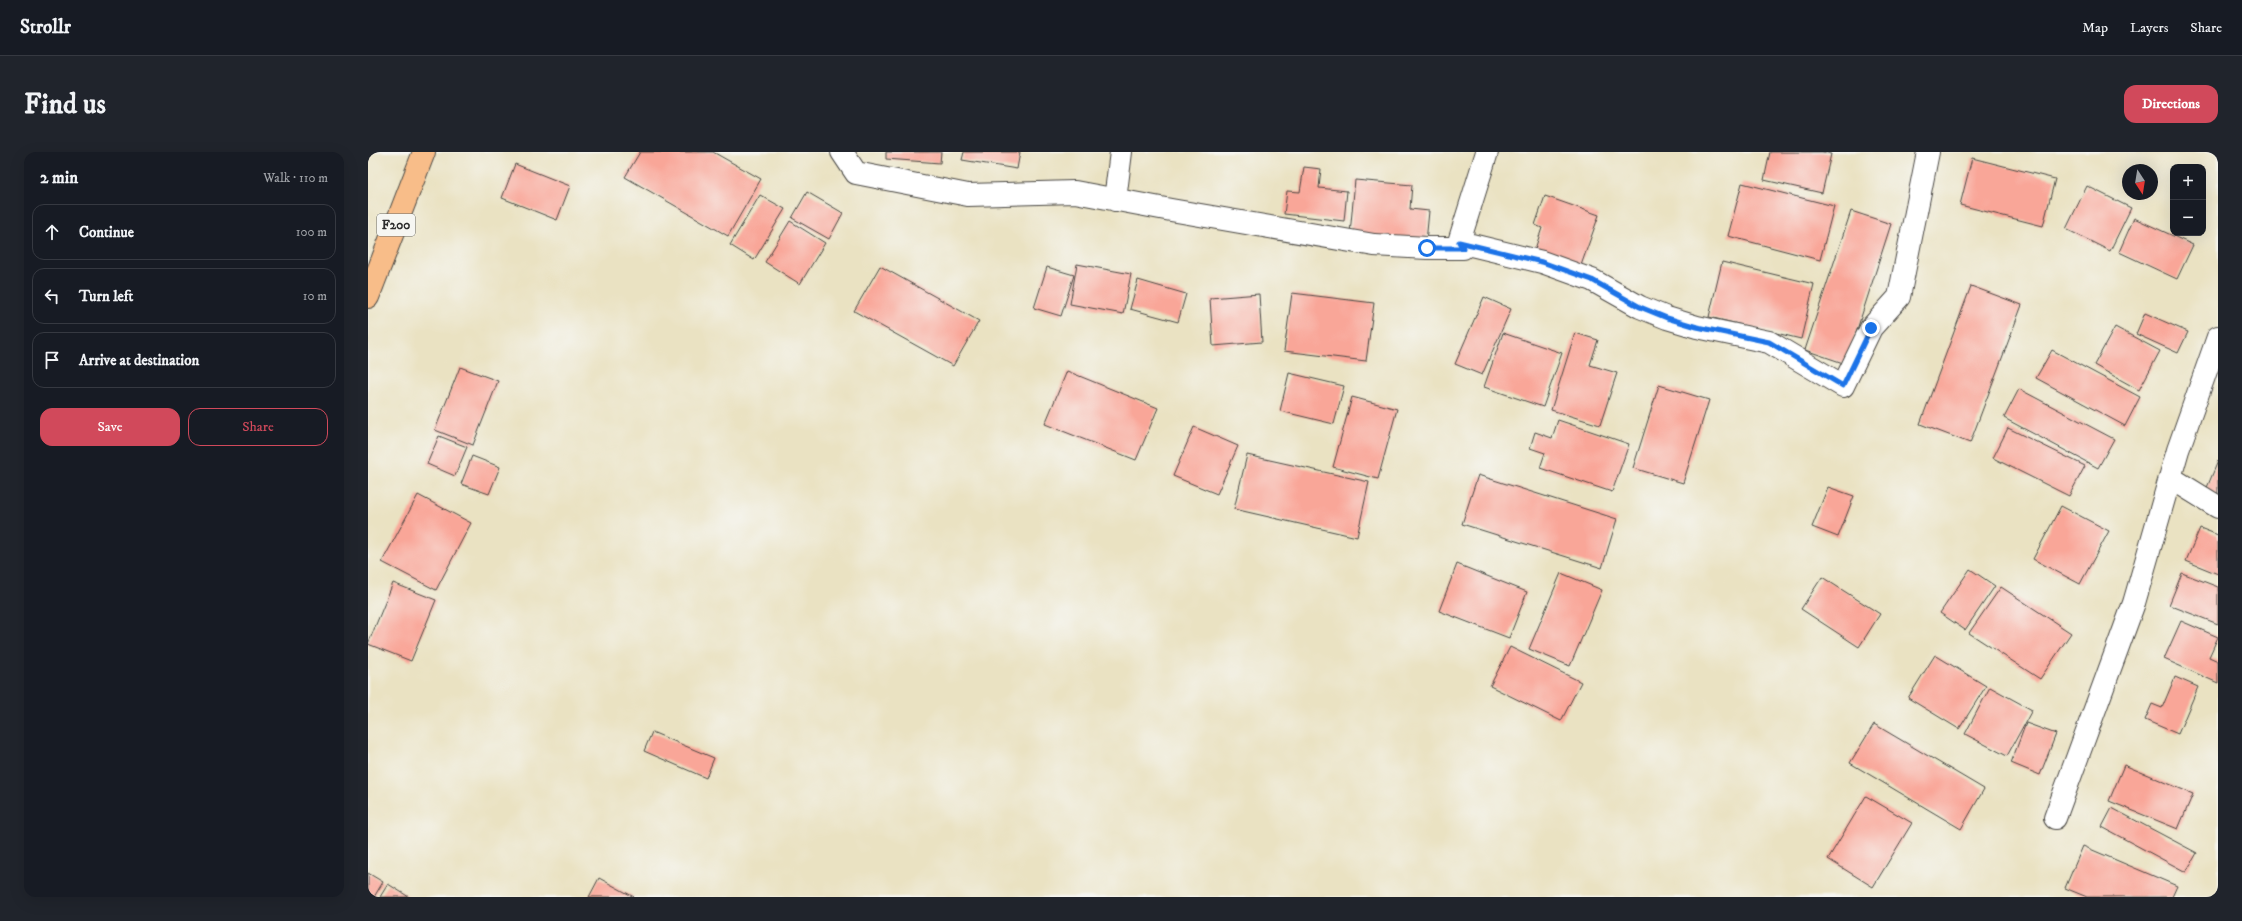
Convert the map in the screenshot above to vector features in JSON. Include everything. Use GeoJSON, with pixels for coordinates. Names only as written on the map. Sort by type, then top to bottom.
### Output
{"type":"FeatureCollection","features":[{"type":"Feature","properties":{"kind":"main road","name":"F200"},"geometry":{"type":"LineString","coordinates":[[368,297],[424,152]]}},
{"type":"Feature","properties":{"kind":"street"},"geometry":{"type":"LineString","coordinates":[[842,152],[856,173],[968,195],[1076,192],[1374,244],[1427,248],[1463,248],[1459,242]]}},
{"type":"Feature","properties":{"kind":"street"},"geometry":{"type":"LineString","coordinates":[[1115,200],[1121,152]]}},
{"type":"Feature","properties":{"kind":"street"},"geometry":{"type":"LineString","coordinates":[[1459,242],[1487,152]]}},
{"type":"Feature","properties":{"kind":"street"},"geometry":{"type":"LineString","coordinates":[[1459,242],[1542,262],[1592,280],[1640,307],[1667,318],[1697,327],[1769,342],[1843,386],[1871,328],[1899,297],[1928,152]]}},
{"type":"Feature","properties":{"kind":"street"},"geometry":{"type":"LineString","coordinates":[[2055,818],[2134,602],[2171,478],[2218,337]]}},
{"type":"Feature","properties":{"kind":"street"},"geometry":{"type":"LineString","coordinates":[[2171,478],[2218,507]]}},
{"type":"Feature","properties":{"kind":"building"},"geometry":{"type":"Polygon","coordinates":[[[640,152],[713,152],[761,179],[728,236],[625,177],[640,152]]]}},
{"type":"Feature","properties":{"kind":"building"},"geometry":{"type":"Polygon","coordinates":[[[886,152],[941,152],[940,163],[886,159],[886,152]]]}},
{"type":"Feature","properties":{"kind":"building"},"geometry":{"type":"Polygon","coordinates":[[[964,152],[1020,152],[1017,169],[962,160],[964,152]]]}},
{"type":"Feature","properties":{"kind":"building"},"geometry":{"type":"Polygon","coordinates":[[[1770,152],[1822,152],[1831,154],[1822,193],[1764,180],[1770,152]]]}},
{"type":"Feature","properties":{"kind":"building"},"geometry":{"type":"Polygon","coordinates":[[[1972,158],[2055,179],[2043,226],[1960,205],[1972,158]]]}},
{"type":"Feature","properties":{"kind":"building"},"geometry":{"type":"Polygon","coordinates":[[[515,164],[570,186],[557,220],[502,198],[515,164]]]}},
{"type":"Feature","properties":{"kind":"building"},"geometry":{"type":"Polygon","coordinates":[[[1304,167],[1321,169],[1319,188],[1347,191],[1344,221],[1284,214],[1287,191],[1300,192],[1304,167]]]}},
{"type":"Feature","properties":{"kind":"building"},"geometry":{"type":"Polygon","coordinates":[[[1355,180],[1412,185],[1410,209],[1429,211],[1426,242],[1350,234],[1355,180]]]}},
{"type":"Feature","properties":{"kind":"building"},"geometry":{"type":"Polygon","coordinates":[[[1742,183],[1834,206],[1820,260],[1728,236],[1742,183]]]}},
{"type":"Feature","properties":{"kind":"building"},"geometry":{"type":"Polygon","coordinates":[[[2087,186],[2131,208],[2110,251],[2066,229],[2087,186]]]}},
{"type":"Feature","properties":{"kind":"building"},"geometry":{"type":"Polygon","coordinates":[[[807,192],[843,213],[829,239],[792,218],[807,192]]]}},
{"type":"Feature","properties":{"kind":"building"},"geometry":{"type":"Polygon","coordinates":[[[760,195],[785,209],[754,260],[730,245],[760,195]]]}},
{"type":"Feature","properties":{"kind":"building"},"geometry":{"type":"Polygon","coordinates":[[[1545,196],[1599,215],[1579,271],[1533,255],[1542,228],[1535,225],[1545,196]]]}},
{"type":"Feature","properties":{"kind":"building"},"geometry":{"type":"Polygon","coordinates":[[[1851,211],[1891,224],[1846,364],[1805,350],[1851,211]]]}},
{"type":"Feature","properties":{"kind":"building"},"geometry":{"type":"Polygon","coordinates":[[[2134,218],[2170,234],[2170,236],[2173,236],[2193,245],[2177,279],[2119,252],[2134,218]]]}},
{"type":"Feature","properties":{"kind":"building"},"geometry":{"type":"Polygon","coordinates":[[[790,221],[825,243],[800,284],[765,262],[790,221]]]}},
{"type":"Feature","properties":{"kind":"building"},"geometry":{"type":"Polygon","coordinates":[[[1722,262],[1814,284],[1801,339],[1709,317],[1722,262]]]}},
{"type":"Feature","properties":{"kind":"building"},"geometry":{"type":"Polygon","coordinates":[[[1077,264],[1131,274],[1123,314],[1070,304],[1077,264]]]}},
{"type":"Feature","properties":{"kind":"building"},"geometry":{"type":"Polygon","coordinates":[[[880,266],[979,321],[953,366],[854,311],[880,266]]]}},
{"type":"Feature","properties":{"kind":"building"},"geometry":{"type":"Polygon","coordinates":[[[1047,267],[1074,275],[1061,316],[1034,308],[1047,267]]]}},
{"type":"Feature","properties":{"kind":"building"},"geometry":{"type":"Polygon","coordinates":[[[1138,280],[1186,294],[1178,322],[1130,309],[1138,280]]]}},
{"type":"Feature","properties":{"kind":"building"},"geometry":{"type":"Polygon","coordinates":[[[1971,286],[2022,305],[1970,443],[1920,424],[1971,286]]]}},
{"type":"Feature","properties":{"kind":"building"},"geometry":{"type":"Polygon","coordinates":[[[1292,293],[1374,303],[1366,361],[1284,351],[1292,293]]]}},
{"type":"Feature","properties":{"kind":"building"},"geometry":{"type":"Polygon","coordinates":[[[1259,294],[1262,342],[1213,346],[1210,298],[1259,294]]]}},
{"type":"Feature","properties":{"kind":"building"},"geometry":{"type":"Polygon","coordinates":[[[1484,297],[1511,309],[1482,375],[1455,364],[1484,297]]]}},
{"type":"Feature","properties":{"kind":"building"},"geometry":{"type":"Polygon","coordinates":[[[2145,313],[2188,332],[2178,353],[2136,334],[2145,313]]]}},
{"type":"Feature","properties":{"kind":"building"},"geometry":{"type":"Polygon","coordinates":[[[2115,327],[2160,351],[2139,390],[2094,365],[2115,327]]]}},
{"type":"Feature","properties":{"kind":"building"},"geometry":{"type":"Polygon","coordinates":[[[1503,333],[1562,353],[1543,407],[1484,387],[1503,333]]]}},
{"type":"Feature","properties":{"kind":"building"},"geometry":{"type":"Polygon","coordinates":[[[1575,333],[1598,340],[1590,365],[1617,373],[1600,425],[1551,410],[1575,333]]]}},
{"type":"Feature","properties":{"kind":"building"},"geometry":{"type":"Polygon","coordinates":[[[2052,350],[2140,397],[2125,426],[2036,378],[2052,350]]]}},
{"type":"Feature","properties":{"kind":"building"},"geometry":{"type":"Polygon","coordinates":[[[460,367],[498,381],[473,445],[435,430],[460,367]]]}},
{"type":"Feature","properties":{"kind":"building"},"geometry":{"type":"Polygon","coordinates":[[[1067,371],[1158,408],[1136,460],[1045,424],[1067,371]]]}},
{"type":"Feature","properties":{"kind":"building"},"geometry":{"type":"Polygon","coordinates":[[[1289,373],[1344,386],[1334,424],[1280,411],[1289,373]]]}},
{"type":"Feature","properties":{"kind":"building"},"geometry":{"type":"Polygon","coordinates":[[[1659,385],[1709,400],[1683,483],[1633,468],[1659,385]]]}},
{"type":"Feature","properties":{"kind":"building"},"geometry":{"type":"Polygon","coordinates":[[[2019,389],[2114,439],[2098,468],[2004,418],[2019,389]]]}},
{"type":"Feature","properties":{"kind":"building"},"geometry":{"type":"Polygon","coordinates":[[[1352,397],[1397,409],[1378,479],[1333,467],[1352,397]]]}},
{"type":"Feature","properties":{"kind":"building"},"geometry":{"type":"Polygon","coordinates":[[[1558,420],[1629,444],[1612,492],[1540,468],[1545,453],[1530,448],[1535,432],[1552,438],[1558,420]]]}},
{"type":"Feature","properties":{"kind":"building"},"geometry":{"type":"Polygon","coordinates":[[[1194,427],[1238,446],[1217,494],[1173,476],[1194,427]]]}},
{"type":"Feature","properties":{"kind":"building"},"geometry":{"type":"Polygon","coordinates":[[[2008,428],[2085,466],[2069,496],[1993,458],[2008,428]]]}},
{"type":"Feature","properties":{"kind":"building"},"geometry":{"type":"Polygon","coordinates":[[[439,436],[467,447],[455,476],[427,464],[439,436]]]}},
{"type":"Feature","properties":{"kind":"building"},"geometry":{"type":"Polygon","coordinates":[[[1247,455],[1369,482],[1357,537],[1234,509],[1247,455]]]}},
{"type":"Feature","properties":{"kind":"building"},"geometry":{"type":"Polygon","coordinates":[[[472,456],[500,467],[489,494],[461,484],[472,456]]]}},
{"type":"Feature","properties":{"kind":"building"},"geometry":{"type":"Polygon","coordinates":[[[2218,461],[2218,495],[2206,490],[2218,461]]]}},
{"type":"Feature","properties":{"kind":"building"},"geometry":{"type":"Polygon","coordinates":[[[1478,475],[1617,519],[1602,568],[1462,524],[1478,475]]]}},
{"type":"Feature","properties":{"kind":"building"},"geometry":{"type":"Polygon","coordinates":[[[1828,487],[1854,496],[1838,537],[1812,527],[1828,487]]]}},
{"type":"Feature","properties":{"kind":"building"},"geometry":{"type":"Polygon","coordinates":[[[418,495],[471,523],[436,590],[382,562],[418,495]]]}},
{"type":"Feature","properties":{"kind":"building"},"geometry":{"type":"Polygon","coordinates":[[[2061,506],[2109,531],[2080,584],[2033,559],[2061,506]]]}},
{"type":"Feature","properties":{"kind":"building"},"geometry":{"type":"Polygon","coordinates":[[[2200,528],[2218,535],[2218,574],[2186,561],[2200,528]]]}},
{"type":"Feature","properties":{"kind":"building"},"geometry":{"type":"Polygon","coordinates":[[[1457,564],[1527,592],[1509,638],[1439,611],[1457,564]]]}},
{"type":"Feature","properties":{"kind":"building"},"geometry":{"type":"Polygon","coordinates":[[[1970,569],[1995,586],[1965,630],[1940,613],[1970,569]]]}},
{"type":"Feature","properties":{"kind":"building"},"geometry":{"type":"Polygon","coordinates":[[[1561,573],[1602,590],[1570,666],[1529,649],[1561,573]]]}},
{"type":"Feature","properties":{"kind":"building"},"geometry":{"type":"Polygon","coordinates":[[[2182,573],[2218,587],[2218,624],[2169,605],[2182,573]]]}},
{"type":"Feature","properties":{"kind":"building"},"geometry":{"type":"Polygon","coordinates":[[[1822,577],[1880,614],[1859,647],[1801,609],[1822,577]]]}},
{"type":"Feature","properties":{"kind":"building"},"geometry":{"type":"Polygon","coordinates":[[[393,583],[436,600],[411,661],[368,644],[393,583]]]}},
{"type":"Feature","properties":{"kind":"building"},"geometry":{"type":"Polygon","coordinates":[[[2001,587],[2071,633],[2040,679],[1969,633],[2001,587]]]}},
{"type":"Feature","properties":{"kind":"building"},"geometry":{"type":"Polygon","coordinates":[[[2181,621],[2218,637],[2209,657],[2218,661],[2218,683],[2164,659],[2181,621]]]}},
{"type":"Feature","properties":{"kind":"building"},"geometry":{"type":"Polygon","coordinates":[[[1510,647],[1581,682],[1561,721],[1490,686],[1510,647]]]}},
{"type":"Feature","properties":{"kind":"building"},"geometry":{"type":"Polygon","coordinates":[[[1935,655],[1986,686],[1959,729],[1908,698],[1935,655]]]}},
{"type":"Feature","properties":{"kind":"building"},"geometry":{"type":"Polygon","coordinates":[[[2175,677],[2198,687],[2178,734],[2145,720],[2152,704],[2162,708],[2175,677]]]}},
{"type":"Feature","properties":{"kind":"building"},"geometry":{"type":"Polygon","coordinates":[[[1990,687],[2032,710],[2007,756],[1965,734],[1990,687]]]}},
{"type":"Feature","properties":{"kind":"building"},"geometry":{"type":"Polygon","coordinates":[[[2026,723],[2056,734],[2040,775],[2011,763],[2026,723]]]}},
{"type":"Feature","properties":{"kind":"building"},"geometry":{"type":"Polygon","coordinates":[[[1874,724],[1984,789],[1961,829],[1850,763],[1874,724]]]}},
{"type":"Feature","properties":{"kind":"building"},"geometry":{"type":"Polygon","coordinates":[[[652,732],[714,758],[706,778],[644,751],[652,732]]]}},
{"type":"Feature","properties":{"kind":"building"},"geometry":{"type":"Polygon","coordinates":[[[2124,765],[2193,794],[2178,829],[2109,801],[2124,765]]]}},
{"type":"Feature","properties":{"kind":"building"},"geometry":{"type":"Polygon","coordinates":[[[1866,796],[1912,823],[1873,887],[1828,859],[1866,796]]]}},
{"type":"Feature","properties":{"kind":"building"},"geometry":{"type":"Polygon","coordinates":[[[2112,808],[2197,853],[2186,872],[2102,827],[2112,808]]]}},
{"type":"Feature","properties":{"kind":"building"},"geometry":{"type":"Polygon","coordinates":[[[2083,846],[2177,886],[2172,897],[2087,897],[2065,888],[2083,846]]]}},
{"type":"Feature","properties":{"kind":"building"},"geometry":{"type":"Polygon","coordinates":[[[368,873],[383,882],[374,897],[368,897],[368,873]]]}},
{"type":"Feature","properties":{"kind":"building"},"geometry":{"type":"Polygon","coordinates":[[[599,878],[634,897],[589,897],[599,878]]]}},
{"type":"Feature","properties":{"kind":"building"},"geometry":{"type":"Polygon","coordinates":[[[388,884],[409,897],[380,897],[388,884]]]}},
{"type":"Feature","properties":{"kind":"route"},"geometry":{"type":"LineString","coordinates":[[1427,248],[1463,248],[1459,242],[1542,262],[1592,280],[1640,307],[1667,318],[1697,327],[1769,342],[1843,386],[1871,328]]}}]}
